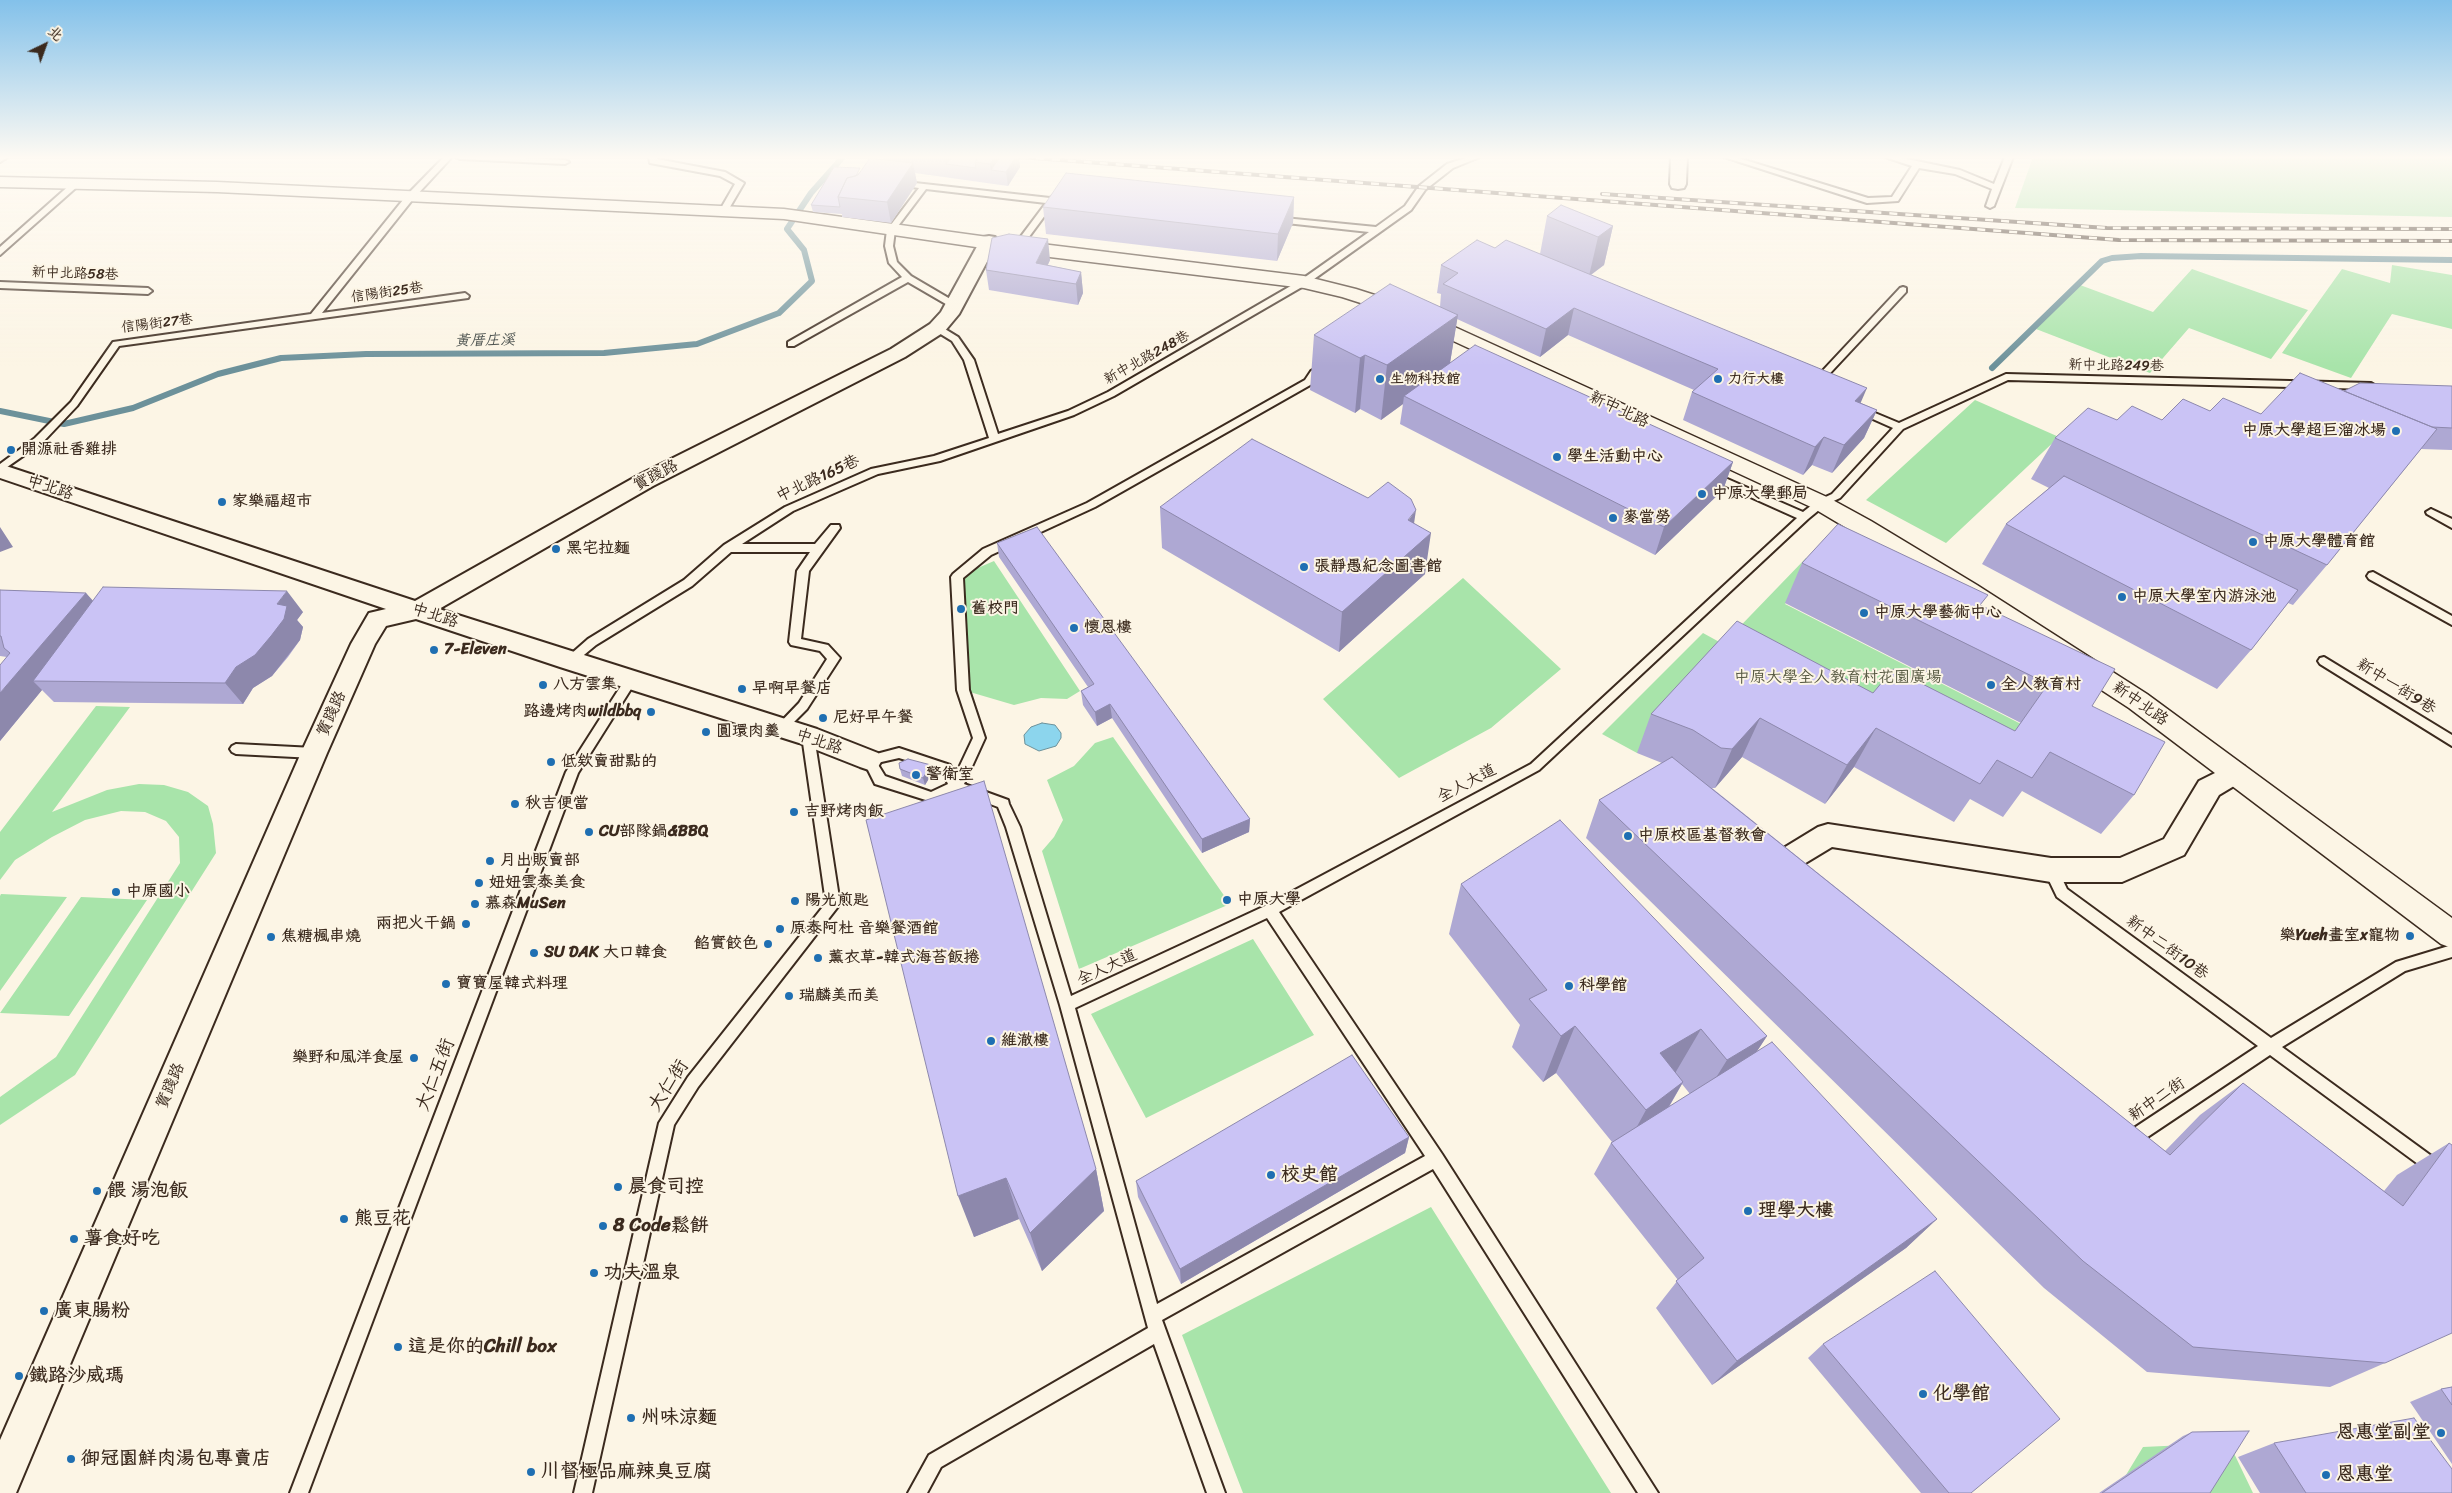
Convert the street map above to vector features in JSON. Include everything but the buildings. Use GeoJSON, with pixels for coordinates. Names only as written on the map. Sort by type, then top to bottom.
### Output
{"type":"FeatureCollection","features":[{"type":"Feature","properties":{"kind":"street","name":"新中北路"},"geometry":{"type":"LineString","coordinates":[[869,227],[1304,282],[1349,293],[1399,309],[1813,510],[1968,590],[2130,696],[2452,935]]}},
{"type":"Feature","properties":{"kind":"street","name":"實踐路"},"geometry":{"type":"LineString","coordinates":[[0,1485],[314,753],[363,644],[378,619],[418,610],[645,481],[898,353],[937,328],[954,305],[989,241]]}},
{"type":"Feature","properties":{"kind":"street","name":"中北路"},"geometry":{"type":"LineString","coordinates":[[0,470],[569,661],[780,729],[808,736],[869,760]]}},
{"type":"Feature","properties":{"kind":"street"},"geometry":{"type":"LineString","coordinates":[[1777,877],[1828,834],[2051,870],[2122,870],[2174,847],[2209,788],[2235,773]]}},
{"type":"Feature","properties":{"kind":"lane"},"geometry":{"type":"LineString","coordinates":[[1,250],[27,227]]}},
{"type":"Feature","properties":{"kind":"lane"},"geometry":{"type":"LineString","coordinates":[[313,318],[386,227]]}},
{"type":"Feature","properties":{"kind":"lane"},"geometry":{"type":"LineString","coordinates":[[893,227],[891,230],[889,246],[892,263],[908,278],[954,305]]}},
{"type":"Feature","properties":{"kind":"lane"},"geometry":{"type":"LineString","coordinates":[[1017,247],[1032,227]]}},
{"type":"Feature","properties":{"kind":"lane"},"geometry":{"type":"LineString","coordinates":[[1348,227],[1378,230]]}},
{"type":"Feature","properties":{"kind":"lane"},"geometry":{"type":"LineString","coordinates":[[1304,282],[1383,227]]}},
{"type":"Feature","properties":{"kind":"lane"},"geometry":{"type":"LineString","coordinates":[[791,344],[908,278]]}},
{"type":"Feature","properties":{"kind":"lane","name":"新中北路248巷"},"geometry":{"type":"LineString","coordinates":[[994,438],[1071,413],[1110,394],[1304,282]]}},
{"type":"Feature","properties":{"kind":"lane","name":"新中北路58巷"},"geometry":{"type":"LineString","coordinates":[[0,285],[148,291]]}},
{"type":"Feature","properties":{"kind":"lane"},"geometry":{"type":"LineString","coordinates":[[1811,388],[1903,290]]}},
{"type":"Feature","properties":{"kind":"lane","name":"信陽街25巷"},"geometry":{"type":"LineString","coordinates":[[313,318],[465,296]]}},
{"type":"Feature","properties":{"kind":"lane","name":"信陽街27巷"},"geometry":{"type":"LineString","coordinates":[[0,470],[39,440],[74,404],[116,344],[313,318]]}},
{"type":"Feature","properties":{"kind":"lane"},"geometry":{"type":"LineString","coordinates":[[937,328],[955,340],[969,360],[994,438]]}},
{"type":"Feature","properties":{"kind":"lane"},"geometry":{"type":"LineString","coordinates":[[1216,1493],[1155,1324],[1066,1005],[1013,827],[1003,804],[956,786],[946,768],[921,759],[899,753],[869,760],[880,780],[932,797],[956,786],[979,738],[964,690],[957,577],[987,552],[1091,505],[1309,382],[1314,373],[1329,363]]}},
{"type":"Feature","properties":{"kind":"lane","name":"新中北路249巷"},"geometry":{"type":"LineString","coordinates":[[1813,510],[1836,496],[1899,427],[2006,377],[2381,386]]}},
{"type":"Feature","properties":{"kind":"lane"},"geometry":{"type":"LineString","coordinates":[[1846,404],[1899,427]]}},
{"type":"Feature","properties":{"kind":"lane","name":"中北路165巷"},"geometry":{"type":"LineString","coordinates":[[569,661],[592,642],[688,583],[728,548],[789,509],[875,471],[936,459],[994,438]]}},
{"type":"Feature","properties":{"kind":"lane"},"geometry":{"type":"LineString","coordinates":[[1705,472],[1813,510]]}},
{"type":"Feature","properties":{"kind":"lane","name":"全人大道"},"geometry":{"type":"LineString","coordinates":[[1066,1005],[1270,910],[1535,767],[1813,510]]}},
{"type":"Feature","properties":{"kind":"lane"},"geometry":{"type":"LineString","coordinates":[[2431,512],[2452,524]]}},
{"type":"Feature","properties":{"kind":"lane"},"geometry":{"type":"LineString","coordinates":[[780,729],[803,706],[834,658],[824,648],[795,642],[803,571],[818,548],[835,528]]}},
{"type":"Feature","properties":{"kind":"lane"},"geometry":{"type":"LineString","coordinates":[[728,548],[818,548]]}},
{"type":"Feature","properties":{"kind":"lane"},"geometry":{"type":"LineString","coordinates":[[2373,576],[2452,622]]}},
{"type":"Feature","properties":{"kind":"lane","name":"新中一街9巷"},"geometry":{"type":"LineString","coordinates":[[2324,661],[2452,741]]}},
{"type":"Feature","properties":{"kind":"lane","name":"大仁五街"},"geometry":{"type":"LineString","coordinates":[[299,1493],[572,772],[630,681]]}},
{"type":"Feature","properties":{"kind":"lane","name":"大仁街"},"geometry":{"type":"LineString","coordinates":[[584,1493],[667,1123],[693,1082],[833,904],[808,736]]}},
{"type":"Feature","properties":{"kind":"lane"},"geometry":{"type":"LineString","coordinates":[[236,749],[314,753]]}},
{"type":"Feature","properties":{"kind":"lane","name":"新中二街10巷"},"geometry":{"type":"LineString","coordinates":[[2051,870],[2062,893],[2452,1181]]}},
{"type":"Feature","properties":{"kind":"lane"},"geometry":{"type":"LineString","coordinates":[[1270,910],[1436,1159],[1649,1493]]}},
{"type":"Feature","properties":{"kind":"lane","name":"新中二街"},"geometry":{"type":"LineString","coordinates":[[2118,1147],[2271,1046],[2402,966],[2452,951]]}},
{"type":"Feature","properties":{"kind":"lane"},"geometry":{"type":"LineString","coordinates":[[917,1493],[935,1461],[1155,1324],[1436,1159]]}},
{"type":"Feature","properties":{"kind":"green space"},"geometry":{"type":"Polygon","coordinates":[[[2392,265],[2452,275],[2452,329],[2392,314],[2351,378],[2282,353],[2342,269],[2390,283],[2392,265]]]}},
{"type":"Feature","properties":{"kind":"green space"},"geometry":{"type":"Polygon","coordinates":[[[2192,269],[2308,310],[2271,359],[2189,328],[2150,373],[2036,329],[2080,285],[2153,312],[2192,269]]]}},
{"type":"Feature","properties":{"kind":"green space"},"geometry":{"type":"Polygon","coordinates":[[[1975,400],[2059,437],[1946,543],[1866,500],[1975,400]]]}},
{"type":"Feature","properties":{"kind":"green space","name":"中原大學全人教育村花園廣場"},"geometry":{"type":"Polygon","coordinates":[[[1806,558],[1820,564],[1785,604],[2021,724],[1988,770],[1871,709],[1637,753],[1602,734],[1703,633],[1723,644],[1806,558]]]}},
{"type":"Feature","properties":{"kind":"green space"},"geometry":{"type":"Polygon","coordinates":[[[994,561],[1080,691],[1067,699],[1041,698],[1014,705],[963,690],[957,577],[994,561]]]}},
{"type":"Feature","properties":{"kind":"green space"},"geometry":{"type":"Polygon","coordinates":[[[1463,578],[1561,669],[1491,728],[1399,778],[1323,699],[1463,578]]]}},
{"type":"Feature","properties":{"kind":"green space"},"geometry":{"type":"Polygon","coordinates":[[[96,706],[130,707],[52,812],[107,790],[139,784],[164,785],[188,792],[208,806],[213,824],[216,853],[75,1075],[0,1125],[0,1097],[56,1057],[180,863],[179,837],[166,821],[145,812],[121,811],[85,820],[52,837],[15,860],[0,880],[0,832],[96,706]]]}},
{"type":"Feature","properties":{"kind":"green space"},"geometry":{"type":"Polygon","coordinates":[[[1113,737],[1230,904],[1079,969],[1042,851],[1054,837],[1063,820],[1047,780],[1074,766],[1095,743],[1113,737]]]}},
{"type":"Feature","properties":{"kind":"green space"},"geometry":{"type":"Polygon","coordinates":[[[1,894],[67,897],[0,991],[0,896],[1,894]]]}},
{"type":"Feature","properties":{"kind":"green space"},"geometry":{"type":"Polygon","coordinates":[[[81,897],[147,900],[69,1016],[0,1013],[81,897]]]}},
{"type":"Feature","properties":{"kind":"green space"},"geometry":{"type":"Polygon","coordinates":[[[1253,939],[1314,1035],[1146,1118],[1091,1014],[1253,939]]]}},
{"type":"Feature","properties":{"kind":"green space"},"geometry":{"type":"Polygon","coordinates":[[[1431,1207],[1611,1493],[1243,1493],[1182,1335],[1431,1207]]]}},
{"type":"Feature","properties":{"kind":"green space"},"geometry":{"type":"Polygon","coordinates":[[[2229,1443],[2253,1493],[2115,1493],[2143,1447],[2229,1443]]]}},
{"type":"Feature","properties":{"kind":"water"},"geometry":{"type":"Polygon","coordinates":[[[1042,723],[1055,725],[1061,733],[1061,738],[1056,746],[1039,751],[1025,744],[1024,735],[1031,727],[1042,723]]]}},
{"type":"Feature","properties":{"kind":"waterway","name":"黃厝庄溪"},"geometry":{"type":"LineString","coordinates":[[0,411],[64,424],[133,408],[218,374],[281,358],[366,354],[604,353],[697,344],[779,313],[812,281],[804,250],[787,229],[789,227]]}},
{"type":"Feature","properties":{"kind":"waterway"},"geometry":{"type":"LineString","coordinates":[[1992,368],[2102,261],[2112,258],[2141,256],[2452,260]]}},
{"type":"Feature","properties":{"kind":"railway"},"geometry":{"type":"LineString","coordinates":[[1943,227],[2119,240],[2452,241]]}},
{"type":"Feature","properties":{"kind":"railway"},"geometry":{"type":"LineString","coordinates":[[2087,227],[2452,229]]}},
{"type":"Feature","properties":{"kind":"place","name":"生物科技館"},"geometry":{"type":"Point","coordinates":[1380,379]}},
{"type":"Feature","properties":{"kind":"place","name":"力行大樓"},"geometry":{"type":"Point","coordinates":[1718,379]}},
{"type":"Feature","properties":{"kind":"place","name":"中原大學超巨溜冰場"},"geometry":{"type":"Point","coordinates":[2396,431]}},
{"type":"Feature","properties":{"kind":"place","name":"開源社香雞排"},"geometry":{"type":"Point","coordinates":[11,450]}},
{"type":"Feature","properties":{"kind":"place","name":"學生活動中心"},"geometry":{"type":"Point","coordinates":[1557,457]}},
{"type":"Feature","properties":{"kind":"place","name":"中原大學郵局"},"geometry":{"type":"Point","coordinates":[1702,494]}},
{"type":"Feature","properties":{"kind":"place","name":"家樂福超市"},"geometry":{"type":"Point","coordinates":[222,502]}},
{"type":"Feature","properties":{"kind":"place","name":"麥當勞"},"geometry":{"type":"Point","coordinates":[1613,518]}},
{"type":"Feature","properties":{"kind":"place","name":"中原大學體育館"},"geometry":{"type":"Point","coordinates":[2253,542]}},
{"type":"Feature","properties":{"kind":"place","name":"黑宅拉麵"},"geometry":{"type":"Point","coordinates":[556,549]}},
{"type":"Feature","properties":{"kind":"place","name":"張靜愚紀念圖書館"},"geometry":{"type":"Point","coordinates":[1304,567]}},
{"type":"Feature","properties":{"kind":"place","name":"中原大學室內游泳池"},"geometry":{"type":"Point","coordinates":[2122,597]}},
{"type":"Feature","properties":{"kind":"place","name":"舊校門"},"geometry":{"type":"Point","coordinates":[961,609]}},
{"type":"Feature","properties":{"kind":"place","name":"中原大學藝術中心"},"geometry":{"type":"Point","coordinates":[1864,613]}},
{"type":"Feature","properties":{"kind":"place","name":"懷恩樓"},"geometry":{"type":"Point","coordinates":[1074,628]}},
{"type":"Feature","properties":{"kind":"place","name":"7-Eleven"},"geometry":{"type":"Point","coordinates":[434,650]}},
{"type":"Feature","properties":{"kind":"place","name":"八方雲集"},"geometry":{"type":"Point","coordinates":[543,685]}},
{"type":"Feature","properties":{"kind":"place","name":"全人教育村"},"geometry":{"type":"Point","coordinates":[1991,685]}},
{"type":"Feature","properties":{"kind":"place","name":"早啊早餐店"},"geometry":{"type":"Point","coordinates":[742,689]}},
{"type":"Feature","properties":{"kind":"place","name":"路邊烤肉wildbbq"},"geometry":{"type":"Point","coordinates":[651,712]}},
{"type":"Feature","properties":{"kind":"place","name":"尼好早午餐"},"geometry":{"type":"Point","coordinates":[823,718]}},
{"type":"Feature","properties":{"kind":"place","name":"圓環肉羹"},"geometry":{"type":"Point","coordinates":[706,732]}},
{"type":"Feature","properties":{"kind":"place","name":"低欸賣甜點的"},"geometry":{"type":"Point","coordinates":[551,762]}},
{"type":"Feature","properties":{"kind":"place","name":"警衛室"},"geometry":{"type":"Point","coordinates":[916,775]}},
{"type":"Feature","properties":{"kind":"place","name":"秋吉便當"},"geometry":{"type":"Point","coordinates":[515,804]}},
{"type":"Feature","properties":{"kind":"place","name":"吉野烤肉飯"},"geometry":{"type":"Point","coordinates":[794,812]}},
{"type":"Feature","properties":{"kind":"place","name":"CU部隊鍋&BBQ"},"geometry":{"type":"Point","coordinates":[589,832]}},
{"type":"Feature","properties":{"kind":"place","name":"中原校區基督教會"},"geometry":{"type":"Point","coordinates":[1628,836]}},
{"type":"Feature","properties":{"kind":"place","name":"月出販賣部"},"geometry":{"type":"Point","coordinates":[490,861]}},
{"type":"Feature","properties":{"kind":"place","name":"妞妞雲泰美食"},"geometry":{"type":"Point","coordinates":[479,883]}},
{"type":"Feature","properties":{"kind":"place","name":"中原國小"},"geometry":{"type":"Point","coordinates":[116,892]}},
{"type":"Feature","properties":{"kind":"place","name":"中原大學"},"geometry":{"type":"Point","coordinates":[1227,900]}},
{"type":"Feature","properties":{"kind":"place","name":"陽光煎匙"},"geometry":{"type":"Point","coordinates":[795,901]}},
{"type":"Feature","properties":{"kind":"place","name":"慕森MuSen"},"geometry":{"type":"Point","coordinates":[475,904]}},
{"type":"Feature","properties":{"kind":"place","name":"兩把火干鍋"},"geometry":{"type":"Point","coordinates":[466,924]}},
{"type":"Feature","properties":{"kind":"place","name":"原泰阿杜 音樂餐酒館"},"geometry":{"type":"Point","coordinates":[780,929]}},
{"type":"Feature","properties":{"kind":"place","name":"樂Yueh畫室x寵物"},"geometry":{"type":"Point","coordinates":[2410,936]}},
{"type":"Feature","properties":{"kind":"place","name":"焦糖楓串燒"},"geometry":{"type":"Point","coordinates":[271,937]}},
{"type":"Feature","properties":{"kind":"place","name":"餡實餃色"},"geometry":{"type":"Point","coordinates":[768,944]}},
{"type":"Feature","properties":{"kind":"place","name":"SU DAK 大口韓食"},"geometry":{"type":"Point","coordinates":[534,953]}},
{"type":"Feature","properties":{"kind":"place","name":"薰衣草-韓式海苔飯捲"},"geometry":{"type":"Point","coordinates":[818,958]}},
{"type":"Feature","properties":{"kind":"place","name":"寶寶屋韓式料理"},"geometry":{"type":"Point","coordinates":[446,984]}},
{"type":"Feature","properties":{"kind":"place","name":"科學館"},"geometry":{"type":"Point","coordinates":[1569,986]}},
{"type":"Feature","properties":{"kind":"place","name":"瑞麟美而美"},"geometry":{"type":"Point","coordinates":[789,996]}},
{"type":"Feature","properties":{"kind":"place","name":"維澈樓"},"geometry":{"type":"Point","coordinates":[991,1041]}},
{"type":"Feature","properties":{"kind":"place","name":"樂野和風洋食屋"},"geometry":{"type":"Point","coordinates":[414,1058]}},
{"type":"Feature","properties":{"kind":"place","name":"校史館"},"geometry":{"type":"Point","coordinates":[1271,1175]}},
{"type":"Feature","properties":{"kind":"place","name":"晨食司控"},"geometry":{"type":"Point","coordinates":[618,1187]}},
{"type":"Feature","properties":{"kind":"place","name":"餵 湯泡飯"},"geometry":{"type":"Point","coordinates":[97,1191]}},
{"type":"Feature","properties":{"kind":"place","name":"理學大樓"},"geometry":{"type":"Point","coordinates":[1748,1211]}},
{"type":"Feature","properties":{"kind":"place","name":"熊豆花"},"geometry":{"type":"Point","coordinates":[344,1219]}},
{"type":"Feature","properties":{"kind":"place","name":"8 Code鬆餅"},"geometry":{"type":"Point","coordinates":[603,1226]}},
{"type":"Feature","properties":{"kind":"place","name":"薯食好吃"},"geometry":{"type":"Point","coordinates":[74,1239]}},
{"type":"Feature","properties":{"kind":"place","name":"功夫温泉"},"geometry":{"type":"Point","coordinates":[594,1273]}},
{"type":"Feature","properties":{"kind":"place","name":"廣東腸粉"},"geometry":{"type":"Point","coordinates":[44,1311]}},
{"type":"Feature","properties":{"kind":"place","name":"這是你的Chill box"},"geometry":{"type":"Point","coordinates":[398,1347]}},
{"type":"Feature","properties":{"kind":"place","name":"鐵路沙威瑪"},"geometry":{"type":"Point","coordinates":[19,1376]}},
{"type":"Feature","properties":{"kind":"place","name":"化學館"},"geometry":{"type":"Point","coordinates":[1923,1394]}},
{"type":"Feature","properties":{"kind":"place","name":"州味涼麵"},"geometry":{"type":"Point","coordinates":[631,1418]}},
{"type":"Feature","properties":{"kind":"place","name":"恩惠堂副堂"},"geometry":{"type":"Point","coordinates":[2441,1433]}},
{"type":"Feature","properties":{"kind":"place","name":"御冠園鮮肉湯包專賣店"},"geometry":{"type":"Point","coordinates":[71,1459]}},
{"type":"Feature","properties":{"kind":"place","name":"川督極品麻辣臭豆腐"},"geometry":{"type":"Point","coordinates":[531,1472]}},
{"type":"Feature","properties":{"kind":"place","name":"恩惠堂"},"geometry":{"type":"Point","coordinates":[2326,1475]}}]}
